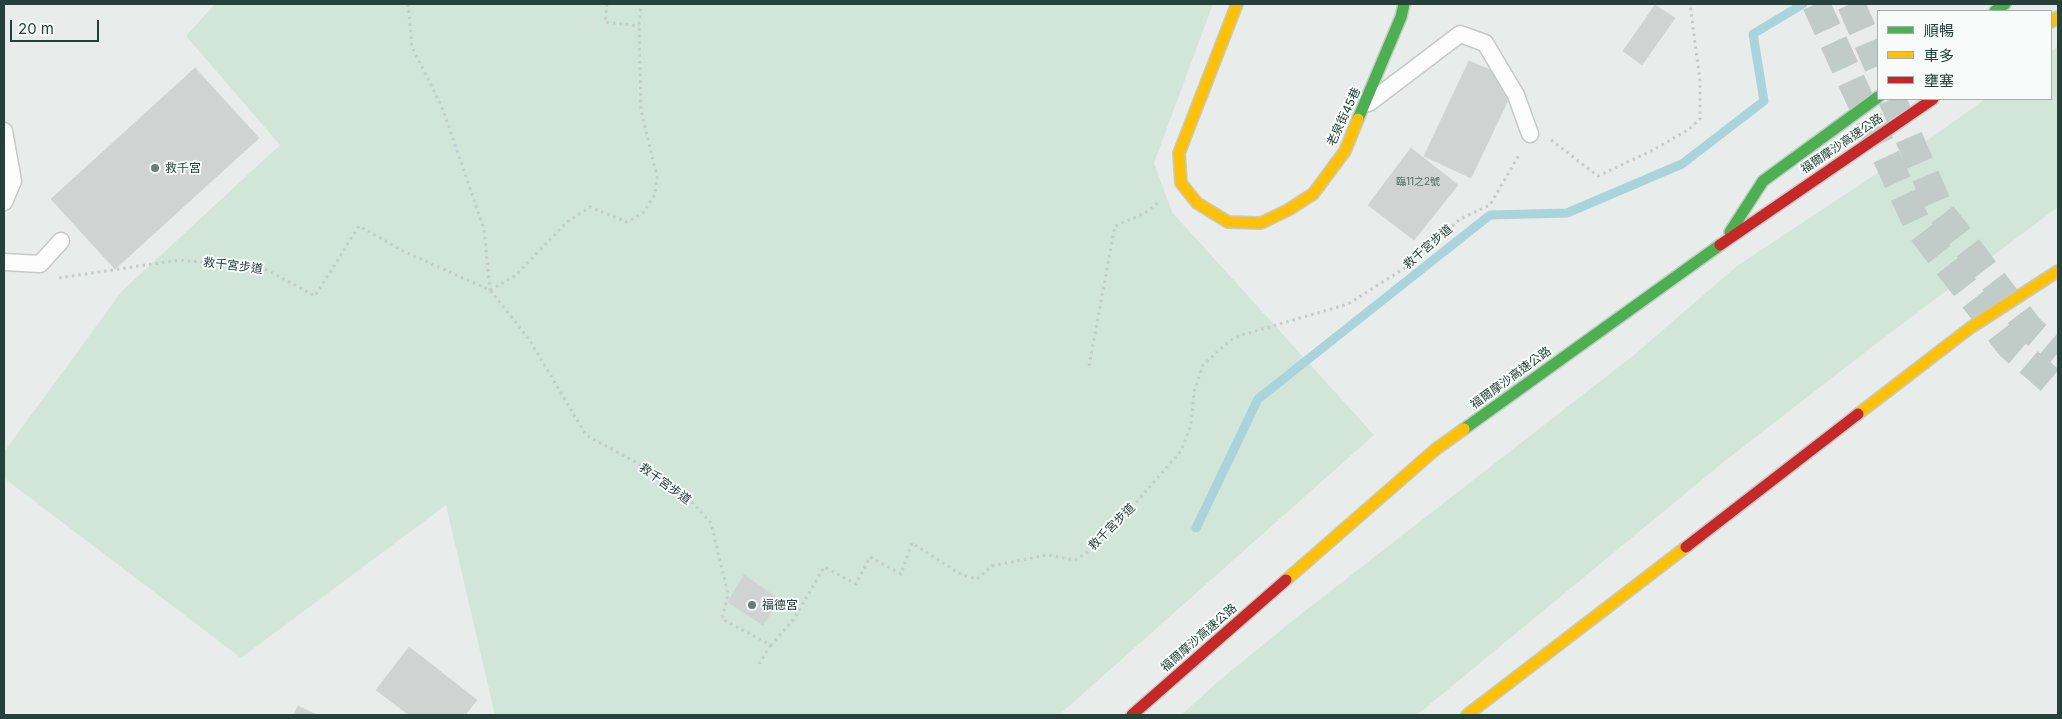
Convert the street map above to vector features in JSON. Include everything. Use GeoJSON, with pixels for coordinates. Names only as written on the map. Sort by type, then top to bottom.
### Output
{"type":"FeatureCollection","features":[{"type":"Feature","properties":{"kind":"main road"},"geometry":{"type":"LineString","coordinates":[[1182,183],[1179,154],[1237,4]]}},
{"type":"Feature","properties":{"kind":"main road","name":"老泉街45巷"},"geometry":{"type":"LineString","coordinates":[[1182,183],[1197,203],[1228,222],[1261,223],[1288,210],[1313,194],[1345,151],[1401,17],[1404,4]]}},
{"type":"Feature","properties":{"kind":"main road"},"geometry":{"type":"LineString","coordinates":[[1724,242],[1762,181],[1877,98]]}},
{"type":"Feature","properties":{"kind":"main road","name":"福爾摩沙高速公路"},"geometry":{"type":"LineString","coordinates":[[1132,715],[1436,449],[1724,242],[1932,100]]}},
{"type":"Feature","properties":{"kind":"main road"},"geometry":{"type":"LineString","coordinates":[[1467,715],[1970,328],[2058,271]]}},
{"type":"Feature","properties":{"kind":"lane"},"geometry":{"type":"LineString","coordinates":[[1365,105],[1460,34],[1485,42],[1516,95],[1530,134]]}},
{"type":"Feature","properties":{"kind":"lane"},"geometry":{"type":"LineString","coordinates":[[4,131],[13,181],[4,202]]}},
{"type":"Feature","properties":{"kind":"lane"},"geometry":{"type":"LineString","coordinates":[[4,262],[40,264],[61,241]]}},
{"type":"Feature","properties":{"kind":"path"},"geometry":{"type":"LineString","coordinates":[[408,4],[412,47],[442,107],[484,229],[490,290],[516,275],[567,222],[590,206],[627,222],[644,212],[655,194],[657,177],[641,110],[639,26],[641,4]]}},
{"type":"Feature","properties":{"kind":"path"},"geometry":{"type":"LineString","coordinates":[[607,4],[605,22],[639,26]]}},
{"type":"Feature","properties":{"kind":"path"},"geometry":{"type":"LineString","coordinates":[[1530,134],[1546,136],[1598,176],[1651,151],[1688,130],[1700,119],[1700,81],[1690,4]]}},
{"type":"Feature","properties":{"kind":"path","name":"救千宮步道"},"geometry":{"type":"LineString","coordinates":[[58,278],[179,260],[265,269],[315,296],[359,226],[405,252],[490,290],[529,339],[586,435],[649,471],[690,500],[710,523],[728,594],[722,619],[771,645],[794,619],[824,567],[856,584],[870,557],[901,574],[912,543],[962,576],[977,579],[992,566],[1047,555],[1076,560],[1114,528],[1181,451],[1191,425],[1194,392],[1203,365],[1229,341],[1242,334],[1348,304],[1408,266],[1460,219],[1490,205],[1530,134]]}},
{"type":"Feature","properties":{"kind":"path"},"geometry":{"type":"LineString","coordinates":[[1090,366],[1115,226],[1145,213],[1182,183]]}},
{"type":"Feature","properties":{"kind":"path"},"geometry":{"type":"LineString","coordinates":[[758,664],[773,645],[771,645]]}},
{"type":"Feature","properties":{"kind":"green space"},"geometry":{"type":"Polygon","coordinates":[[[215,4],[1213,4],[1154,163],[1172,212],[1374,435],[1059,715],[495,715],[446,505],[241,658],[4,478],[4,452],[122,291],[280,145],[186,36],[215,4]]]}},
{"type":"Feature","properties":{"kind":"green space"},"geometry":{"type":"Polygon","coordinates":[[[2058,46],[2058,207],[1726,460],[1417,715],[1181,715],[1221,679],[1296,618],[1634,355],[1737,266],[1938,133],[1984,100],[2052,100],[2052,51],[2058,46]]]}},
{"type":"Feature","properties":{"kind":"building"},"geometry":{"type":"Polygon","coordinates":[[[1655,5],[1675,18],[1642,65],[1623,51],[1655,5]]]}},
{"type":"Feature","properties":{"kind":"building"},"geometry":{"type":"Polygon","coordinates":[[[1469,61],[1495,72],[1509,98],[1471,178],[1424,156],[1469,61]]]}},
{"type":"Feature","properties":{"kind":"building","name":"救千宮"},"geometry":{"type":"Polygon","coordinates":[[[195,68],[259,138],[115,269],[51,199],[195,68]]]}},
{"type":"Feature","properties":{"kind":"building"},"geometry":{"type":"Polygon","coordinates":[[[1411,148],[1458,185],[1414,240],[1368,205],[1411,148]]]}},
{"type":"Feature","properties":{"kind":"building"},"geometry":{"type":"Polygon","coordinates":[[[744,575],[779,599],[763,625],[728,602],[744,575]]]}},
{"type":"Feature","properties":{"kind":"building"},"geometry":{"type":"Polygon","coordinates":[[[409,647],[477,700],[465,715],[409,715],[376,690],[409,647]]]}},
{"type":"Feature","properties":{"kind":"building"},"geometry":{"type":"Polygon","coordinates":[[[298,706],[317,715],[294,715],[298,706]]]}},
{"type":"Feature","properties":{"kind":"waterway"},"geometry":{"type":"LineString","coordinates":[[1196,528],[1258,399],[1490,215],[1567,213],[1682,164],[1764,101],[1753,34],[1803,4]]}},
{"type":"Feature","properties":{"kind":"tunnel"},"geometry":{"type":"LineString","coordinates":[[1816,4],[1919,228],[2010,346],[2058,387]]}},
{"type":"Feature","properties":{"kind":"tunnel"},"geometry":{"type":"LineString","coordinates":[[1851,4],[1877,64]]}},
{"type":"Feature","properties":{"kind":"tunnel"},"geometry":{"type":"LineString","coordinates":[[1892,100],[1942,214],[2030,329],[2058,353]]}},
{"type":"Feature","properties":{"kind":"traffic: fast"},"geometry":{"type":"LineString","coordinates":[[1358,119],[1401,17],[1404,4]]}},
{"type":"Feature","properties":{"kind":"traffic: fast"},"geometry":{"type":"LineString","coordinates":[[1996,10],[2005,4]]}},
{"type":"Feature","properties":{"kind":"traffic: fast"},"geometry":{"type":"LineString","coordinates":[[1730,232],[1763,181],[1877,98]]}},
{"type":"Feature","properties":{"kind":"traffic: fast"},"geometry":{"type":"LineString","coordinates":[[1464,429],[1720,245]]}},
{"type":"Feature","properties":{"kind":"traffic: slow"},"geometry":{"type":"LineString","coordinates":[[1237,4],[1179,153],[1181,183],[1197,203],[1228,222],[1261,223],[1288,210],[1313,194],[1345,151],[1358,119]]}},
{"type":"Feature","properties":{"kind":"traffic: slow"},"geometry":{"type":"LineString","coordinates":[[2052,21],[2058,17]]}},
{"type":"Feature","properties":{"kind":"traffic: slow"},"geometry":{"type":"LineString","coordinates":[[1858,414],[1970,328],[2058,271]]}},
{"type":"Feature","properties":{"kind":"traffic: slow"},"geometry":{"type":"LineString","coordinates":[[1286,580],[1436,449],[1464,429]]}},
{"type":"Feature","properties":{"kind":"traffic: slow"},"geometry":{"type":"LineString","coordinates":[[1467,715],[1686,547]]}},
{"type":"Feature","properties":{"kind":"traffic: jam"},"geometry":{"type":"LineString","coordinates":[[1720,245],[1932,100]]}},
{"type":"Feature","properties":{"kind":"traffic: jam"},"geometry":{"type":"LineString","coordinates":[[1686,547],[1858,414]]}},
{"type":"Feature","properties":{"kind":"traffic: jam"},"geometry":{"type":"LineString","coordinates":[[1132,715],[1286,580]]}},
{"type":"Feature","properties":{"kind":"place","name":"救千宮"},"geometry":{"type":"Point","coordinates":[155,168]}},
{"type":"Feature","properties":{"kind":"place","name":"福德宮"},"geometry":{"type":"Point","coordinates":[752,605]}}]}
